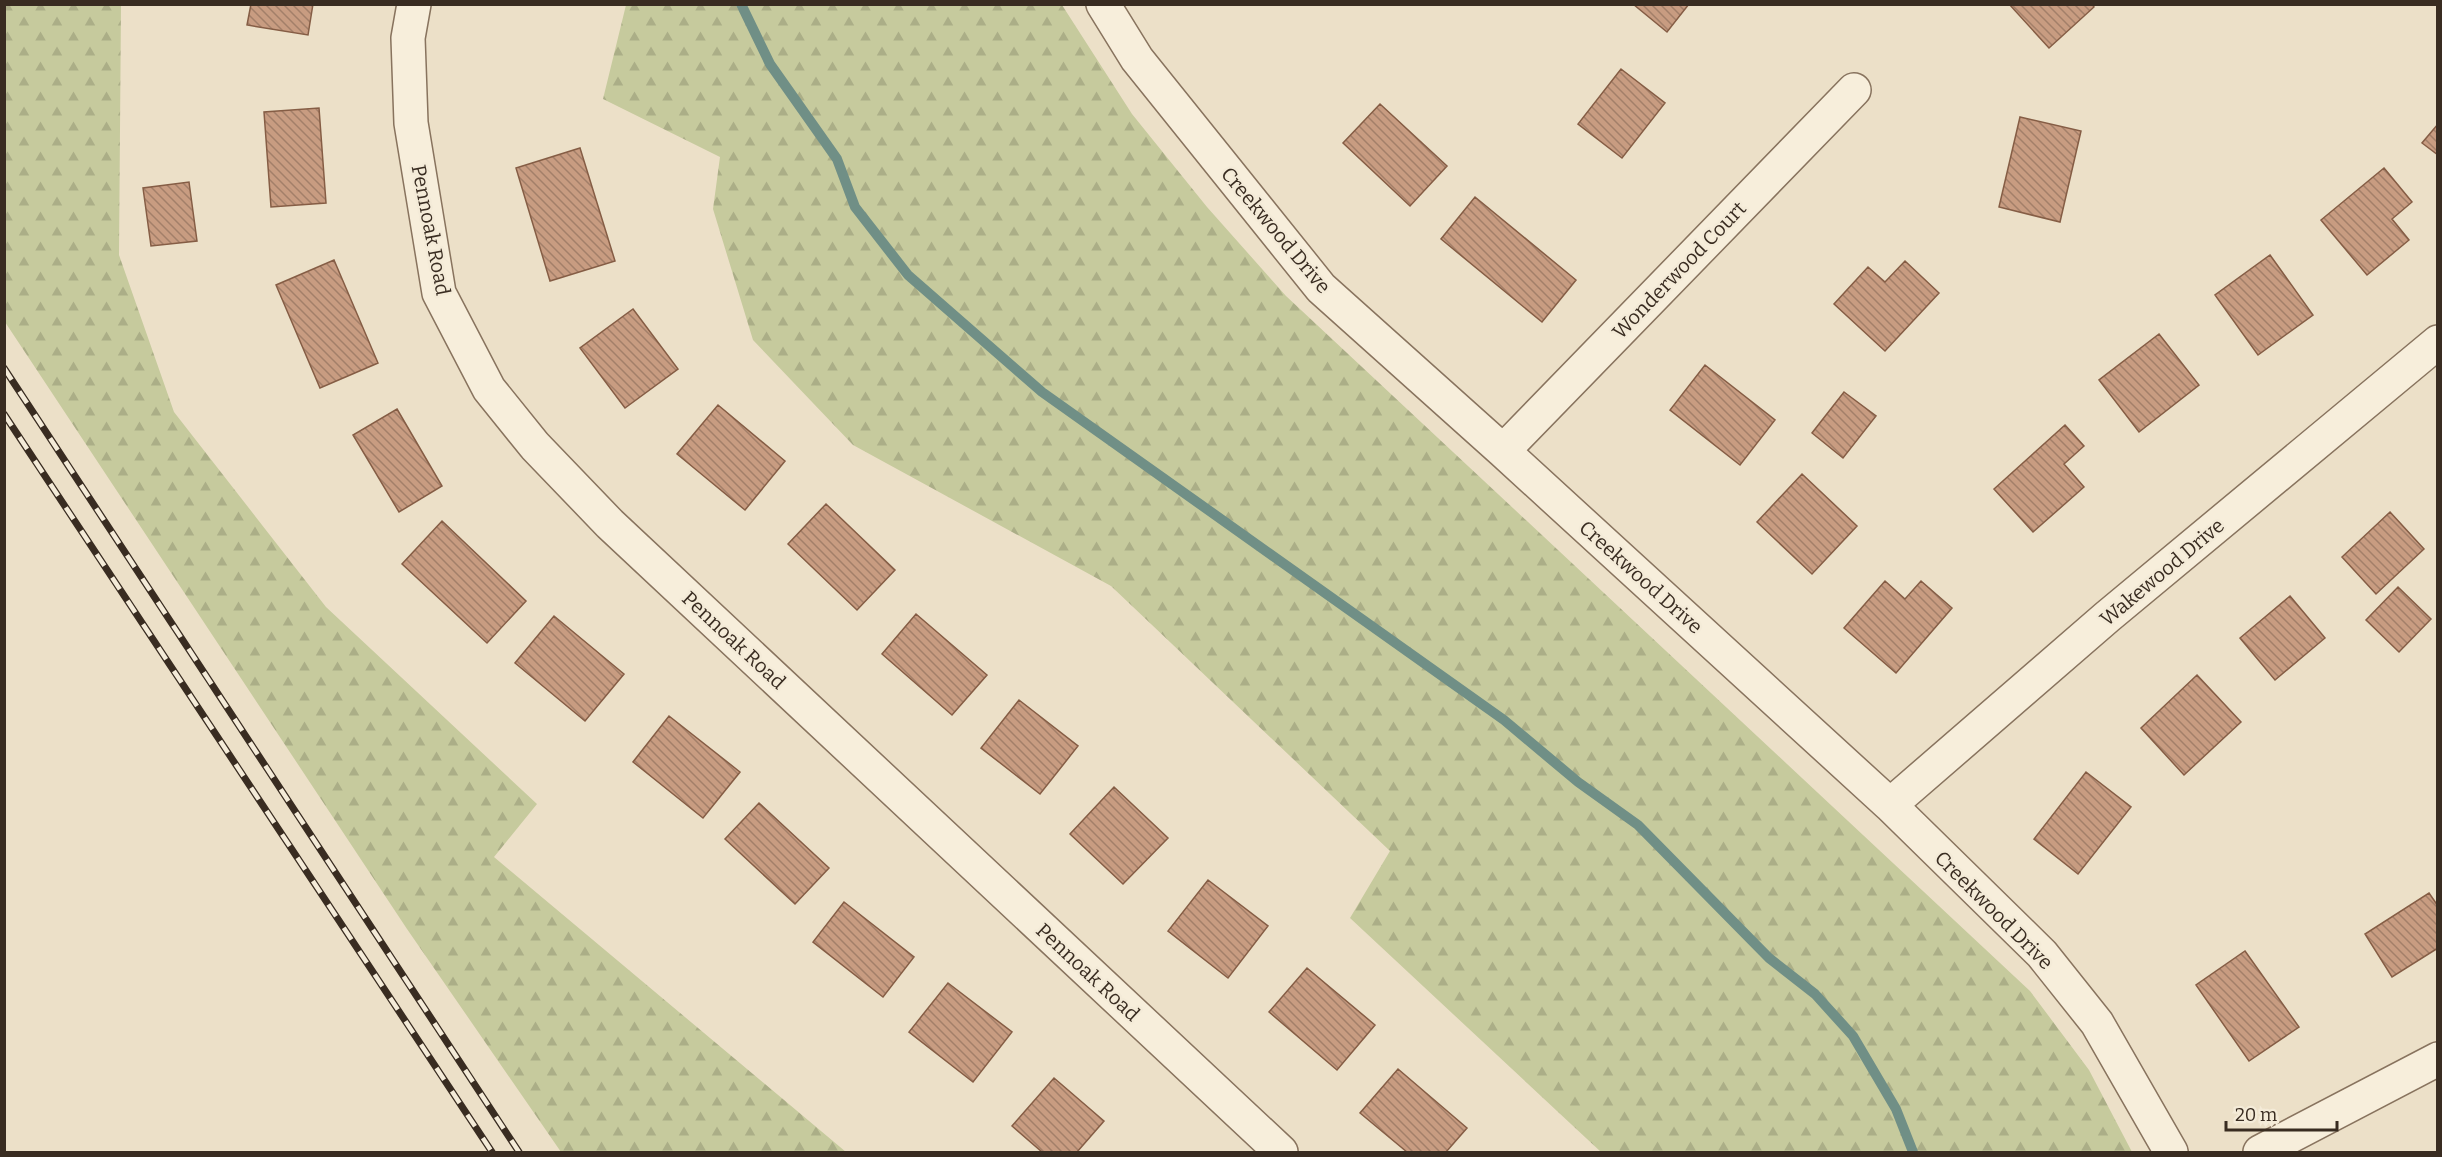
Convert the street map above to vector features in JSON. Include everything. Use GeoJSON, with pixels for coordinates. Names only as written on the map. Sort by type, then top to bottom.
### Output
{"type":"FeatureCollection","features":[{"type":"Feature","properties":{"kind":"street","name":"Pennoak Road"},"geometry":{"type":"LineString","coordinates":[[414,4],[408,38],[411,123],[439,293],[489,389],[535,446],[610,524],[1281,1152]]}},
{"type":"Feature","properties":{"kind":"street","name":"Creekwood Drive"},"geometry":{"type":"LineString","coordinates":[[1103,4],[1137,59],[1321,288],[1890,805],[2042,954],[2097,1023],[2171,1152]]}},
{"type":"Feature","properties":{"kind":"street","name":"Wonderwood Court"},"geometry":{"type":"LineString","coordinates":[[1503,451],[1854,90]]}},
{"type":"Feature","properties":{"kind":"street","name":"Wakewood Drive"},"geometry":{"type":"LineString","coordinates":[[1890,805],[2107,617],[2438,342]]}},
{"type":"Feature","properties":{"kind":"street"},"geometry":{"type":"LineString","coordinates":[[2260,1152],[2438,1059]]}},
{"type":"Feature","properties":{"kind":"green space"},"geometry":{"type":"Polygon","coordinates":[[[4,5],[121,5],[119,255],[174,412],[326,607],[537,804],[494,857],[846,1152],[561,1152],[407,929],[5,322],[4,5]]]}},
{"type":"Feature","properties":{"kind":"green space"},"geometry":{"type":"Polygon","coordinates":[[[626,5],[1062,5],[1132,114],[1207,207],[1286,296],[2030,991],[2089,1070],[2132,1152],[1601,1152],[1350,918],[1390,851],[1111,586],[853,445],[753,340],[713,209],[720,157],[603,99],[626,5]]]}},
{"type":"Feature","properties":{"kind":"building"},"geometry":{"type":"Polygon","coordinates":[[[251,4],[313,4],[308,35],[247,25],[251,4]]]}},
{"type":"Feature","properties":{"kind":"building"},"geometry":{"type":"Polygon","coordinates":[[[1633,4],[1689,4],[1667,32],[1633,4]]]}},
{"type":"Feature","properties":{"kind":"building"},"geometry":{"type":"Polygon","coordinates":[[[2009,4],[2092,4],[2094,7],[2049,48],[2009,4]]]}},
{"type":"Feature","properties":{"kind":"building"},"geometry":{"type":"Polygon","coordinates":[[[1621,69],[1665,103],[1622,158],[1578,124],[1621,69]]]}},
{"type":"Feature","properties":{"kind":"building"},"geometry":{"type":"Polygon","coordinates":[[[1380,104],[1447,166],[1410,206],[1343,143],[1380,104]]]}},
{"type":"Feature","properties":{"kind":"building"},"geometry":{"type":"Polygon","coordinates":[[[319,108],[326,203],[271,207],[264,112],[319,108]]]}},
{"type":"Feature","properties":{"kind":"building"},"geometry":{"type":"Polygon","coordinates":[[[2020,117],[2081,131],[2060,222],[1999,207],[2020,117]]]}},
{"type":"Feature","properties":{"kind":"building"},"geometry":{"type":"Polygon","coordinates":[[[2438,124],[2438,155],[2422,143],[2438,124]]]}},
{"type":"Feature","properties":{"kind":"building"},"geometry":{"type":"Polygon","coordinates":[[[580,148],[615,261],[550,281],[516,168],[580,148]]]}},
{"type":"Feature","properties":{"kind":"building"},"geometry":{"type":"Polygon","coordinates":[[[2384,168],[2412,202],[2392,219],[2409,240],[2367,275],[2321,220],[2384,168]]]}},
{"type":"Feature","properties":{"kind":"building"},"geometry":{"type":"Polygon","coordinates":[[[189,182],[197,241],[151,246],[143,188],[189,182]]]}},
{"type":"Feature","properties":{"kind":"building"},"geometry":{"type":"Polygon","coordinates":[[[1475,197],[1576,280],[1542,322],[1441,239],[1475,197]]]}},
{"type":"Feature","properties":{"kind":"building"},"geometry":{"type":"Polygon","coordinates":[[[2270,255],[2313,315],[2258,355],[2215,295],[2270,255]]]}},
{"type":"Feature","properties":{"kind":"building"},"geometry":{"type":"Polygon","coordinates":[[[334,260],[378,363],[320,388],[276,285],[334,260]]]}},
{"type":"Feature","properties":{"kind":"building"},"geometry":{"type":"Polygon","coordinates":[[[1905,261],[1939,293],[1885,351],[1834,304],[1868,267],[1885,282],[1905,261]]]}},
{"type":"Feature","properties":{"kind":"building"},"geometry":{"type":"Polygon","coordinates":[[[633,309],[678,369],[625,408],[580,348],[633,309]]]}},
{"type":"Feature","properties":{"kind":"building"},"geometry":{"type":"Polygon","coordinates":[[[2159,334],[2199,385],[2139,432],[2099,380],[2159,334]]]}},
{"type":"Feature","properties":{"kind":"building"},"geometry":{"type":"Polygon","coordinates":[[[1705,365],[1775,420],[1740,465],[1670,410],[1705,365]]]}},
{"type":"Feature","properties":{"kind":"building"},"geometry":{"type":"Polygon","coordinates":[[[1844,392],[1876,416],[1843,458],[1812,433],[1844,392]]]}},
{"type":"Feature","properties":{"kind":"building"},"geometry":{"type":"Polygon","coordinates":[[[718,405],[785,461],[745,510],[677,454],[718,405]]]}},
{"type":"Feature","properties":{"kind":"building"},"geometry":{"type":"Polygon","coordinates":[[[397,409],[442,486],[399,512],[353,435],[397,409]]]}},
{"type":"Feature","properties":{"kind":"building"},"geometry":{"type":"Polygon","coordinates":[[[2065,425],[2084,446],[2064,464],[2084,487],[2033,532],[1994,489],[2065,425]]]}},
{"type":"Feature","properties":{"kind":"building"},"geometry":{"type":"Polygon","coordinates":[[[1802,474],[1857,526],[1812,574],[1757,522],[1802,474]]]}},
{"type":"Feature","properties":{"kind":"building"},"geometry":{"type":"Polygon","coordinates":[[[826,504],[895,570],[857,610],[788,544],[826,504]]]}},
{"type":"Feature","properties":{"kind":"building"},"geometry":{"type":"Polygon","coordinates":[[[2390,512],[2424,549],[2376,594],[2342,557],[2390,512]]]}},
{"type":"Feature","properties":{"kind":"building"},"geometry":{"type":"Polygon","coordinates":[[[442,521],[526,601],[487,643],[402,564],[442,521]]]}},
{"type":"Feature","properties":{"kind":"building"},"geometry":{"type":"Polygon","coordinates":[[[1885,581],[1905,599],[1921,581],[1952,608],[1896,673],[1844,628],[1885,581]]]}},
{"type":"Feature","properties":{"kind":"building"},"geometry":{"type":"Polygon","coordinates":[[[2398,587],[2431,619],[2399,652],[2366,620],[2398,587]]]}},
{"type":"Feature","properties":{"kind":"building"},"geometry":{"type":"Polygon","coordinates":[[[2290,596],[2325,638],[2275,680],[2240,638],[2290,596]]]}},
{"type":"Feature","properties":{"kind":"building"},"geometry":{"type":"Polygon","coordinates":[[[916,614],[987,675],[952,715],[882,654],[916,614]]]}},
{"type":"Feature","properties":{"kind":"building"},"geometry":{"type":"Polygon","coordinates":[[[554,616],[624,674],[585,721],[515,663],[554,616]]]}},
{"type":"Feature","properties":{"kind":"building"},"geometry":{"type":"Polygon","coordinates":[[[2197,675],[2241,722],[2184,775],[2141,728],[2197,675]]]}},
{"type":"Feature","properties":{"kind":"building"},"geometry":{"type":"Polygon","coordinates":[[[1019,700],[1078,746],[1040,794],[981,748],[1019,700]]]}},
{"type":"Feature","properties":{"kind":"building"},"geometry":{"type":"Polygon","coordinates":[[[669,716],[740,772],[703,818],[633,762],[669,716]]]}},
{"type":"Feature","properties":{"kind":"building"},"geometry":{"type":"Polygon","coordinates":[[[2086,772],[2131,807],[2078,874],[2034,839],[2086,772]]]}},
{"type":"Feature","properties":{"kind":"building"},"geometry":{"type":"Polygon","coordinates":[[[1114,787],[1168,838],[1123,884],[1070,834],[1114,787]]]}},
{"type":"Feature","properties":{"kind":"building"},"geometry":{"type":"Polygon","coordinates":[[[759,803],[829,868],[795,904],[725,839],[759,803]]]}},
{"type":"Feature","properties":{"kind":"building"},"geometry":{"type":"Polygon","coordinates":[[[1208,880],[1268,926],[1228,978],[1168,931],[1208,880]]]}},
{"type":"Feature","properties":{"kind":"building"},"geometry":{"type":"Polygon","coordinates":[[[2429,893],[2438,906],[2438,948],[2392,977],[2365,934],[2429,893]]]}},
{"type":"Feature","properties":{"kind":"building"},"geometry":{"type":"Polygon","coordinates":[[[844,902],[914,957],[883,997],[813,942],[844,902]]]}},
{"type":"Feature","properties":{"kind":"building"},"geometry":{"type":"Polygon","coordinates":[[[2245,951],[2299,1027],[2249,1061],[2196,985],[2245,951]]]}},
{"type":"Feature","properties":{"kind":"building"},"geometry":{"type":"Polygon","coordinates":[[[1307,968],[1375,1025],[1337,1070],[1269,1012],[1307,968]]]}},
{"type":"Feature","properties":{"kind":"building"},"geometry":{"type":"Polygon","coordinates":[[[948,983],[1012,1032],[973,1082],[909,1032],[948,983]]]}},
{"type":"Feature","properties":{"kind":"building"},"geometry":{"type":"Polygon","coordinates":[[[1398,1069],[1467,1128],[1446,1152],[1407,1152],[1360,1113],[1398,1069]]]}},
{"type":"Feature","properties":{"kind":"building"},"geometry":{"type":"Polygon","coordinates":[[[1054,1078],[1104,1121],[1077,1152],[1042,1152],[1012,1126],[1054,1078]]]}},
{"type":"Feature","properties":{"kind":"waterway"},"geometry":{"type":"LineString","coordinates":[[741,4],[770,64],[837,159],[855,207],[908,275],[1042,392],[1504,720],[1578,782],[1638,825],[1769,958],[1815,994],[1853,1036],[1896,1109],[1913,1152]]}},
{"type":"Feature","properties":{"kind":"railway"},"geometry":{"type":"LineString","coordinates":[[4,368],[519,1152]]}},
{"type":"Feature","properties":{"kind":"railway"},"geometry":{"type":"LineString","coordinates":[[4,414],[492,1152]]}}]}
